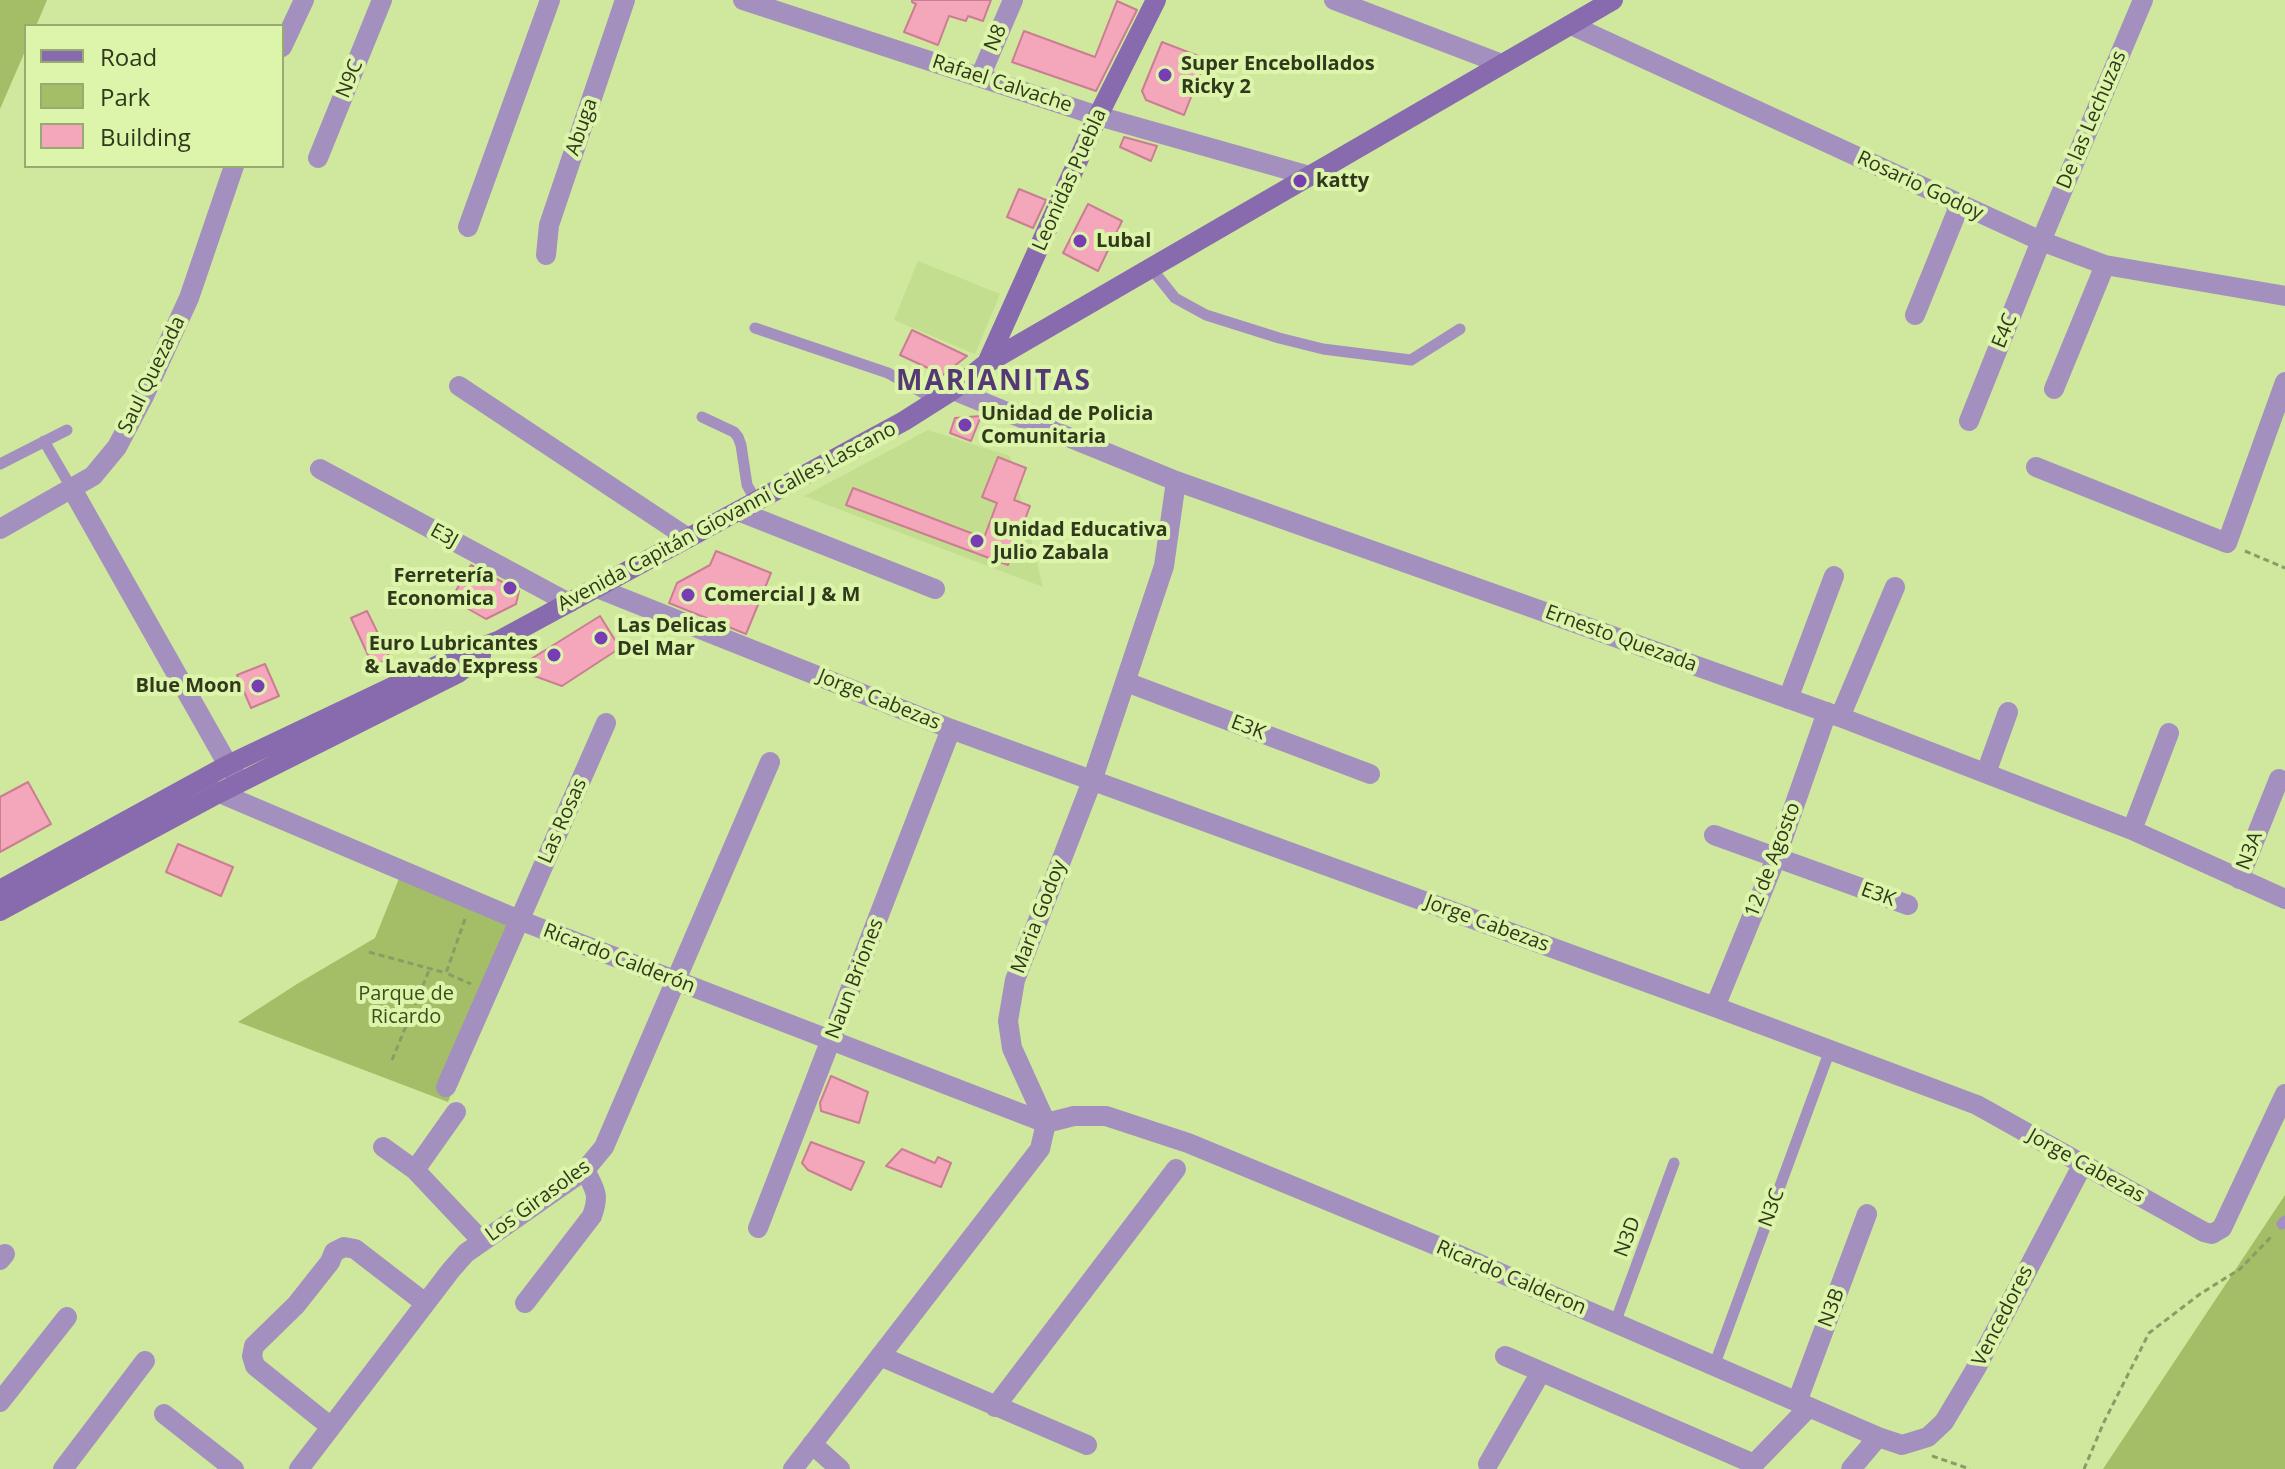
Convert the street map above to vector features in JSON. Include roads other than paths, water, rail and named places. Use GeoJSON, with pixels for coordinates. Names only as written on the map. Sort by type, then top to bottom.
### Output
{"type":"FeatureCollection","features":[{"type":"Feature","properties":{"kind":"street"},"geometry":{"type":"LineString","coordinates":[[284,43],[304,0]]}},
{"type":"Feature","properties":{"kind":"street","name":"N9C"},"geometry":{"type":"LineString","coordinates":[[318,158],[382,0]]}},
{"type":"Feature","properties":{"kind":"street"},"geometry":{"type":"LineString","coordinates":[[468,227],[550,0]]}},
{"type":"Feature","properties":{"kind":"street","name":"Abuga"},"geometry":{"type":"LineString","coordinates":[[546,255],[549,225],[625,0]]}},
{"type":"Feature","properties":{"kind":"street","name":"Rafael Calvache"},"geometry":{"type":"LineString","coordinates":[[743,0],[777,5],[1098,116],[1310,176]]}},
{"type":"Feature","properties":{"kind":"street","name":"N8"},"geometry":{"type":"LineString","coordinates":[[980,77],[1013,0]]}},
{"type":"Feature","properties":{"kind":"street","name":"Leonidas Puebla"},"geometry":{"type":"LineString","coordinates":[[987,363],[1098,116],[1156,0]]}},
{"type":"Feature","properties":{"kind":"street"},"geometry":{"type":"LineString","coordinates":[[1334,0],[1502,64]]}},
{"type":"Feature","properties":{"kind":"street","name":"Avenida Capitán Giovanni Calles Lascano"},"geometry":{"type":"LineString","coordinates":[[0,890],[197,782],[234,773],[458,673],[500,640],[904,421],[945,396],[987,363],[1613,0]]}},
{"type":"Feature","properties":{"kind":"street","name":"De las Lechuzas"},"geometry":{"type":"LineString","coordinates":[[2041,241],[2143,0]]}},
{"type":"Feature","properties":{"kind":"street","name":"Rosario Godoy"},"geometry":{"type":"LineString","coordinates":[[1571,25],[2041,241],[2105,265],[2285,296]]}},
{"type":"Feature","properties":{"kind":"street","name":"Saul Quezada"},"geometry":{"type":"LineString","coordinates":[[0,529],[93,476],[117,447],[189,298],[233,168]]}},
{"type":"Feature","properties":{"kind":"street"},"geometry":{"type":"LineString","coordinates":[[1915,315],[1960,204]]}},
{"type":"Feature","properties":{"kind":"street","name":"E4C"},"geometry":{"type":"LineString","coordinates":[[1969,421],[2041,241]]}},
{"type":"Feature","properties":{"kind":"street"},"geometry":{"type":"LineString","coordinates":[[2054,389],[2105,265]]}},
{"type":"Feature","properties":{"kind":"street"},"geometry":{"type":"LineString","coordinates":[[1015,302],[1019,314],[1027,323],[1038,328],[1050,326]]}},
{"type":"Feature","properties":{"kind":"street"},"geometry":{"type":"LineString","coordinates":[[2036,467],[2227,543],[2285,382]]}},
{"type":"Feature","properties":{"kind":"street"},"geometry":{"type":"LineString","coordinates":[[459,386],[688,538]]}},
{"type":"Feature","properties":{"kind":"street","name":"Ernesto Quezada"},"geometry":{"type":"LineString","coordinates":[[945,396],[1834,715],[2132,830],[2285,899]]}},
{"type":"Feature","properties":{"kind":"street","name":"E3J"},"geometry":{"type":"LineString","coordinates":[[320,469],[569,603]]}},
{"type":"Feature","properties":{"kind":"street","name":"Maria Godoy"},"geometry":{"type":"LineString","coordinates":[[1046,1123],[1012,1048],[1008,1021],[1015,980],[1092,781],[1164,566],[1176,481]]}},
{"type":"Feature","properties":{"kind":"street"},"geometry":{"type":"LineString","coordinates":[[72,489],[234,773]]}},
{"type":"Feature","properties":{"kind":"street"},"geometry":{"type":"LineString","coordinates":[[747,506],[935,589]]}},
{"type":"Feature","properties":{"kind":"street"},"geometry":{"type":"LineString","coordinates":[[1788,699],[1834,576]]}},
{"type":"Feature","properties":{"kind":"street"},"geometry":{"type":"LineString","coordinates":[[1834,715],[1895,587]]}},
{"type":"Feature","properties":{"kind":"street","name":"Jorge Cabezas"},"geometry":{"type":"LineString","coordinates":[[597,588],[951,729],[1977,1105],[2204,1232],[2212,1234],[2222,1228],[2285,1094]]}},
{"type":"Feature","properties":{"kind":"street","name":"E3K"},"geometry":{"type":"LineString","coordinates":[[1126,682],[1370,774]]}},
{"type":"Feature","properties":{"kind":"street"},"geometry":{"type":"LineString","coordinates":[[1986,773],[2008,712]]}},
{"type":"Feature","properties":{"kind":"street","name":"12 de Agosto"},"geometry":{"type":"LineString","coordinates":[[1715,1007],[1834,715]]}},
{"type":"Feature","properties":{"kind":"street","name":"Las Rosas"},"geometry":{"type":"LineString","coordinates":[[446,1087],[606,723]]}},
{"type":"Feature","properties":{"kind":"street","name":"Naun Briones"},"geometry":{"type":"LineString","coordinates":[[758,1228],[951,729]]}},
{"type":"Feature","properties":{"kind":"street"},"geometry":{"type":"LineString","coordinates":[[2132,830],[2169,733]]}},
{"type":"Feature","properties":{"kind":"street","name":"Los Girasoles"},"geometry":{"type":"LineString","coordinates":[[299,1469],[459,1261],[482,1241],[585,1170],[604,1147],[770,762]]}},
{"type":"Feature","properties":{"kind":"street","name":"Avenida Capitán Giovanni Calles Lascano"},"geometry":{"type":"LineString","coordinates":[[0,911],[217,794],[234,773]]}},
{"type":"Feature","properties":{"kind":"street","name":"N3A"},"geometry":{"type":"LineString","coordinates":[[2239,879],[2279,779]]}},
{"type":"Feature","properties":{"kind":"street","name":"Ricardo Calderón"},"geometry":{"type":"LineString","coordinates":[[197,782],[217,794],[519,920],[1046,1123]]}},
{"type":"Feature","properties":{"kind":"street","name":"E3K"},"geometry":{"type":"LineString","coordinates":[[1714,835],[1908,905]]}},
{"type":"Feature","properties":{"kind":"street"},"geometry":{"type":"LineString","coordinates":[[415,1170],[456,1112]]}},
{"type":"Feature","properties":{"kind":"street","name":"Ricardo Calderon"},"geometry":{"type":"LineString","coordinates":[[1046,1123],[1074,1116],[1106,1116],[1188,1143],[1431,1243],[1902,1445]]}},
{"type":"Feature","properties":{"kind":"street"},"geometry":{"type":"LineString","coordinates":[[793,1469],[1040,1149],[1046,1123]]}},
{"type":"Feature","properties":{"kind":"street"},"geometry":{"type":"LineString","coordinates":[[383,1147],[415,1170],[482,1241]]}},
{"type":"Feature","properties":{"kind":"street","name":"Vencedores"},"geometry":{"type":"LineString","coordinates":[[1902,1445],[1928,1437],[1944,1422],[1975,1370],[2083,1164]]}},
{"type":"Feature","properties":{"kind":"street"},"geometry":{"type":"LineString","coordinates":[[995,1407],[1176,1169]]}},
{"type":"Feature","properties":{"kind":"street"},"geometry":{"type":"LineString","coordinates":[[525,1303],[592,1216],[598,1199],[585,1170]]}},
{"type":"Feature","properties":{"kind":"street","name":"N3B"},"geometry":{"type":"LineString","coordinates":[[1803,1404],[1867,1214]]}},
{"type":"Feature","properties":{"kind":"street"},"geometry":{"type":"LineString","coordinates":[[331,1427],[255,1366],[252,1356],[254,1346],[296,1305],[330,1262],[334,1252],[344,1247],[355,1249],[425,1303]]}},
{"type":"Feature","properties":{"kind":"street"},"geometry":{"type":"LineString","coordinates":[[0,1402],[67,1317]]}},
{"type":"Feature","properties":{"kind":"street"},"geometry":{"type":"LineString","coordinates":[[880,1356],[1087,1445]]}},
{"type":"Feature","properties":{"kind":"street"},"geometry":{"type":"LineString","coordinates":[[1505,1356],[1752,1467],[1803,1404]]}},
{"type":"Feature","properties":{"kind":"street"},"geometry":{"type":"LineString","coordinates":[[63,1469],[145,1361]]}},
{"type":"Feature","properties":{"kind":"street"},"geometry":{"type":"LineString","coordinates":[[1488,1464],[1541,1372]]}},
{"type":"Feature","properties":{"kind":"street"},"geometry":{"type":"LineString","coordinates":[[164,1414],[234,1469]]}},
{"type":"Feature","properties":{"kind":"street"},"geometry":{"type":"LineString","coordinates":[[1851,1469],[1878,1437]]}},
{"type":"Feature","properties":{"kind":"street"},"geometry":{"type":"LineString","coordinates":[[812,1444],[840,1469]]}},
{"type":"Feature","properties":{"kind":"lane"},"geometry":{"type":"LineString","coordinates":[[1151,268],[1175,298],[1206,315],[1323,349],[1411,360],[1460,329]]}},
{"type":"Feature","properties":{"kind":"lane"},"geometry":{"type":"LineString","coordinates":[[755,328],[888,373],[945,396]]}},
{"type":"Feature","properties":{"kind":"lane"},"geometry":{"type":"LineString","coordinates":[[702,417],[734,432],[738,437],[747,485],[747,506]]}},
{"type":"Feature","properties":{"kind":"lane"},"geometry":{"type":"LineString","coordinates":[[0,464],[67,430]]}},
{"type":"Feature","properties":{"kind":"lane"},"geometry":{"type":"LineString","coordinates":[[44,441],[72,489]]}},
{"type":"Feature","properties":{"kind":"lane","name":"N3C"},"geometry":{"type":"LineString","coordinates":[[1714,1366],[1830,1050]]}},
{"type":"Feature","properties":{"kind":"lane","name":"N3D"},"geometry":{"type":"LineString","coordinates":[[1615,1323],[1674,1163]]}},
{"type":"Feature","properties":{"kind":"place","name":"Super Encebollados Ricky 2"},"geometry":{"type":"Point","coordinates":[1165,75]}},
{"type":"Feature","properties":{"kind":"place","name":"katty"},"geometry":{"type":"Point","coordinates":[1300,181]}},
{"type":"Feature","properties":{"kind":"place","name":"Lubal"},"geometry":{"type":"Point","coordinates":[1080,241]}},
{"type":"Feature","properties":{"kind":"place","name":"Unidad de Policia Comunitaria"},"geometry":{"type":"Point","coordinates":[965,425]}},
{"type":"Feature","properties":{"kind":"place","name":"Unidad Educativa Julio Zabala"},"geometry":{"type":"Point","coordinates":[977,541]}},
{"type":"Feature","properties":{"kind":"place","name":"Ferretería Economica"},"geometry":{"type":"Point","coordinates":[510,588]}},
{"type":"Feature","properties":{"kind":"place","name":"Comercial J & M"},"geometry":{"type":"Point","coordinates":[688,595]}},
{"type":"Feature","properties":{"kind":"place","name":"Las Delicas Del Mar"},"geometry":{"type":"Point","coordinates":[601,638]}},
{"type":"Feature","properties":{"kind":"place","name":"Euro Lubricantes & Lavado Express"},"geometry":{"type":"Point","coordinates":[554,655]}},
{"type":"Feature","properties":{"kind":"place","name":"Blue Moon"},"geometry":{"type":"Point","coordinates":[258,686]}},
{"type":"Feature","properties":{"kind":"district","name":"MARIANITAS"},"geometry":{"type":"Point","coordinates":[994,382]}},
{"type":"Feature","properties":{"kind":"park label","name":"Parque de Ricardo"},"geometry":{"type":"Point","coordinates":[406,1006]}}]}
